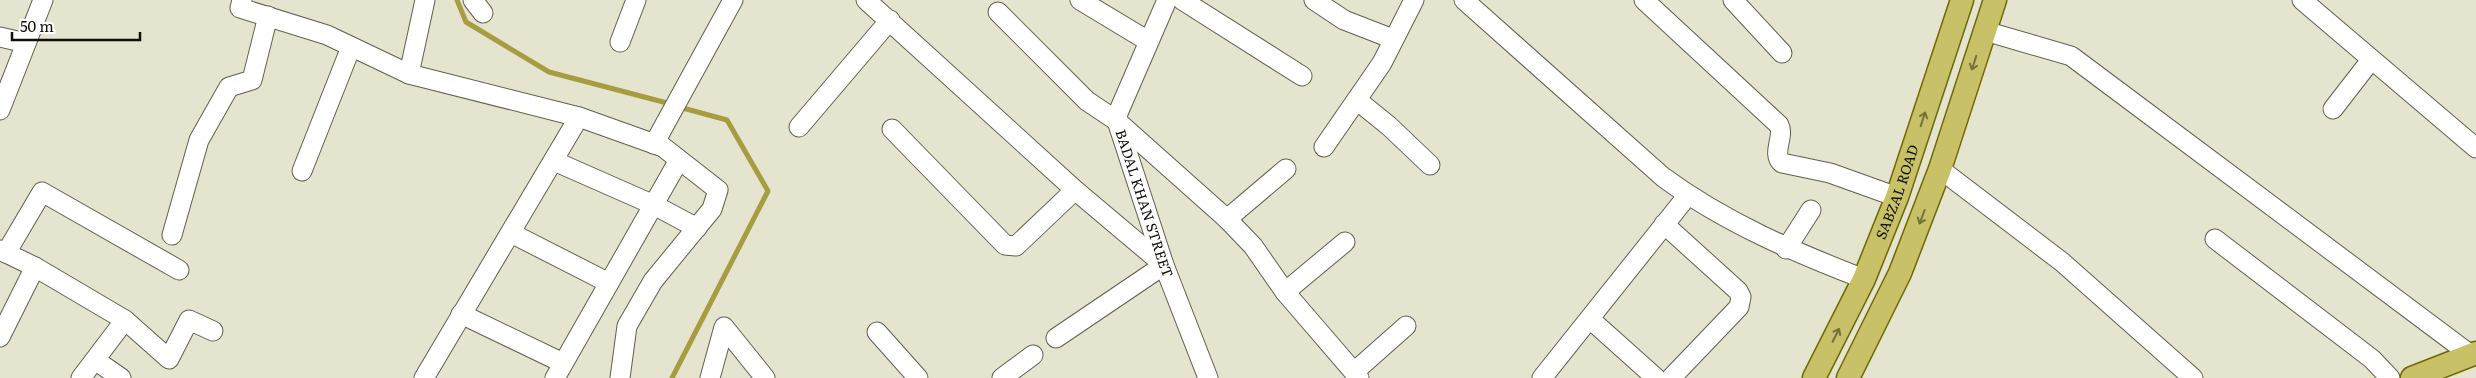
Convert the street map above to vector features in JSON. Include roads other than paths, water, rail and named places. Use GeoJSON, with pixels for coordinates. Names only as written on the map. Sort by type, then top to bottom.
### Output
{"type":"FeatureCollection","features":[{"type":"Feature","properties":{"kind":"main road","name":"SABZAL ROAD"},"geometry":{"type":"LineString","coordinates":[[1814,378],[1864,279],[1897,198],[1962,0]]}},
{"type":"Feature","properties":{"kind":"main road"},"geometry":{"type":"LineString","coordinates":[[1848,378],[1900,273],[1940,169],[1995,0]]}},
{"type":"Feature","properties":{"kind":"main road"},"geometry":{"type":"LineString","coordinates":[[2412,378],[2473,354]]}},
{"type":"Feature","properties":{"kind":"street"},"geometry":{"type":"LineString","coordinates":[[0,110],[43,0]]}},
{"type":"Feature","properties":{"kind":"street"},"geometry":{"type":"LineString","coordinates":[[242,0],[240,8],[327,35],[408,74],[657,137],[662,147],[718,190],[712,209],[654,281],[627,326],[620,378]]}},
{"type":"Feature","properties":{"kind":"street"},"geometry":{"type":"LineString","coordinates":[[408,74],[425,0]]}},
{"type":"Feature","properties":{"kind":"street"},"geometry":{"type":"LineString","coordinates":[[620,42],[636,0]]}},
{"type":"Feature","properties":{"kind":"street"},"geometry":{"type":"LineString","coordinates":[[657,137],[733,0]]}},
{"type":"Feature","properties":{"kind":"street"},"geometry":{"type":"LineString","coordinates":[[866,0],[1075,190],[1164,265],[1056,338]]}},
{"type":"Feature","properties":{"kind":"street"},"geometry":{"type":"LineString","coordinates":[[1080,0],[1148,41]]}},
{"type":"Feature","properties":{"kind":"street"},"geometry":{"type":"LineString","coordinates":[[1182,0],[1302,76]]}},
{"type":"Feature","properties":{"kind":"street"},"geometry":{"type":"LineString","coordinates":[[1314,0],[1344,20],[1393,40]]}},
{"type":"Feature","properties":{"kind":"street"},"geometry":{"type":"LineString","coordinates":[[1324,148],[1358,101],[1382,63],[1414,0]]}},
{"type":"Feature","properties":{"kind":"street"},"geometry":{"type":"LineString","coordinates":[[1464,0],[1663,177],[1688,195],[1786,248],[1864,279]]}},
{"type":"Feature","properties":{"kind":"street"},"geometry":{"type":"LineString","coordinates":[[1644,0],[1778,124],[1781,131],[1777,156],[1782,163],[1830,173],[1897,198]]}},
{"type":"Feature","properties":{"kind":"street"},"geometry":{"type":"LineString","coordinates":[[2302,0],[2476,148]]}},
{"type":"Feature","properties":{"kind":"street"},"geometry":{"type":"LineString","coordinates":[[1741,3],[1782,54]]}},
{"type":"Feature","properties":{"kind":"street","name":"BADAL KHAN STREET"},"geometry":{"type":"LineString","coordinates":[[1159,4],[1148,41],[1118,113],[1117,121],[1164,265],[1208,378]]}},
{"type":"Feature","properties":{"kind":"street"},"geometry":{"type":"LineString","coordinates":[[998,12],[1087,101],[1117,121],[1227,219],[1253,246],[1285,292],[1356,375],[1406,326]]}},
{"type":"Feature","properties":{"kind":"street"},"geometry":{"type":"LineString","coordinates":[[172,235],[199,140],[229,87],[252,80],[268,16]]}},
{"type":"Feature","properties":{"kind":"street"},"geometry":{"type":"LineString","coordinates":[[799,127],[890,20]]}},
{"type":"Feature","properties":{"kind":"street"},"geometry":{"type":"LineString","coordinates":[[1985,31],[2071,56],[2473,354]]}},
{"type":"Feature","properties":{"kind":"street"},"geometry":{"type":"LineString","coordinates":[[0,37],[26,43]]}},
{"type":"Feature","properties":{"kind":"street"},"geometry":{"type":"LineString","coordinates":[[302,171],[351,46]]}},
{"type":"Feature","properties":{"kind":"street"},"geometry":{"type":"LineString","coordinates":[[2333,108],[2371,60]]}},
{"type":"Feature","properties":{"kind":"street"},"geometry":{"type":"LineString","coordinates":[[1358,101],[1389,126],[1430,165]]}},
{"type":"Feature","properties":{"kind":"street"},"geometry":{"type":"LineString","coordinates":[[424,378],[579,117]]}},
{"type":"Feature","properties":{"kind":"street"},"geometry":{"type":"LineString","coordinates":[[892,129],[1006,245],[1016,246],[1075,190]]}},
{"type":"Feature","properties":{"kind":"street"},"geometry":{"type":"LineString","coordinates":[[461,314],[559,371],[679,160]]}},
{"type":"Feature","properties":{"kind":"street"},"geometry":{"type":"LineString","coordinates":[[554,161],[654,205],[697,228]]}},
{"type":"Feature","properties":{"kind":"street"},"geometry":{"type":"LineString","coordinates":[[1227,219],[1286,169]]}},
{"type":"Feature","properties":{"kind":"street"},"geometry":{"type":"LineString","coordinates":[[1940,169],[2062,262],[2193,378]]}},
{"type":"Feature","properties":{"kind":"street"},"geometry":{"type":"LineString","coordinates":[[179,270],[42,192],[3,251],[35,267],[125,320],[169,359],[189,320],[213,331]]}},
{"type":"Feature","properties":{"kind":"street"},"geometry":{"type":"LineString","coordinates":[[1542,378],[1688,195]]}},
{"type":"Feature","properties":{"kind":"street"},"geometry":{"type":"LineString","coordinates":[[1786,248],[1811,210]]}},
{"type":"Feature","properties":{"kind":"street"},"geometry":{"type":"LineString","coordinates":[[1664,224],[1738,291],[1741,297],[1739,307],[1672,378]]}},
{"type":"Feature","properties":{"kind":"street"},"geometry":{"type":"LineString","coordinates":[[511,233],[609,283]]}},
{"type":"Feature","properties":{"kind":"street"},"geometry":{"type":"LineString","coordinates":[[2215,239],[2372,359],[2390,378]]}},
{"type":"Feature","properties":{"kind":"street"},"geometry":{"type":"LineString","coordinates":[[1285,292],[1345,242]]}},
{"type":"Feature","properties":{"kind":"street"},"geometry":{"type":"LineString","coordinates":[[0,337],[35,267]]}},
{"type":"Feature","properties":{"kind":"street"},"geometry":{"type":"LineString","coordinates":[[1590,319],[1656,378]]}},
{"type":"Feature","properties":{"kind":"street"},"geometry":{"type":"LineString","coordinates":[[81,378],[125,320]]}},
{"type":"Feature","properties":{"kind":"street"},"geometry":{"type":"LineString","coordinates":[[710,378],[724,327],[765,378]]}},
{"type":"Feature","properties":{"kind":"street"},"geometry":{"type":"LineString","coordinates":[[877,332],[918,378]]}},
{"type":"Feature","properties":{"kind":"street"},"geometry":{"type":"LineString","coordinates":[[1002,378],[1033,354]]}},
{"type":"Feature","properties":{"kind":"street"},"geometry":{"type":"LineString","coordinates":[[95,360],[121,378]]}},
{"type":"Feature","properties":{"kind":"waterway"},"geometry":{"type":"LineString","coordinates":[[457,0],[466,22],[549,72],[671,104]]}},
{"type":"Feature","properties":{"kind":"waterway"},"geometry":{"type":"LineString","coordinates":[[672,378],[768,191],[727,120],[679,107]]}}]}
